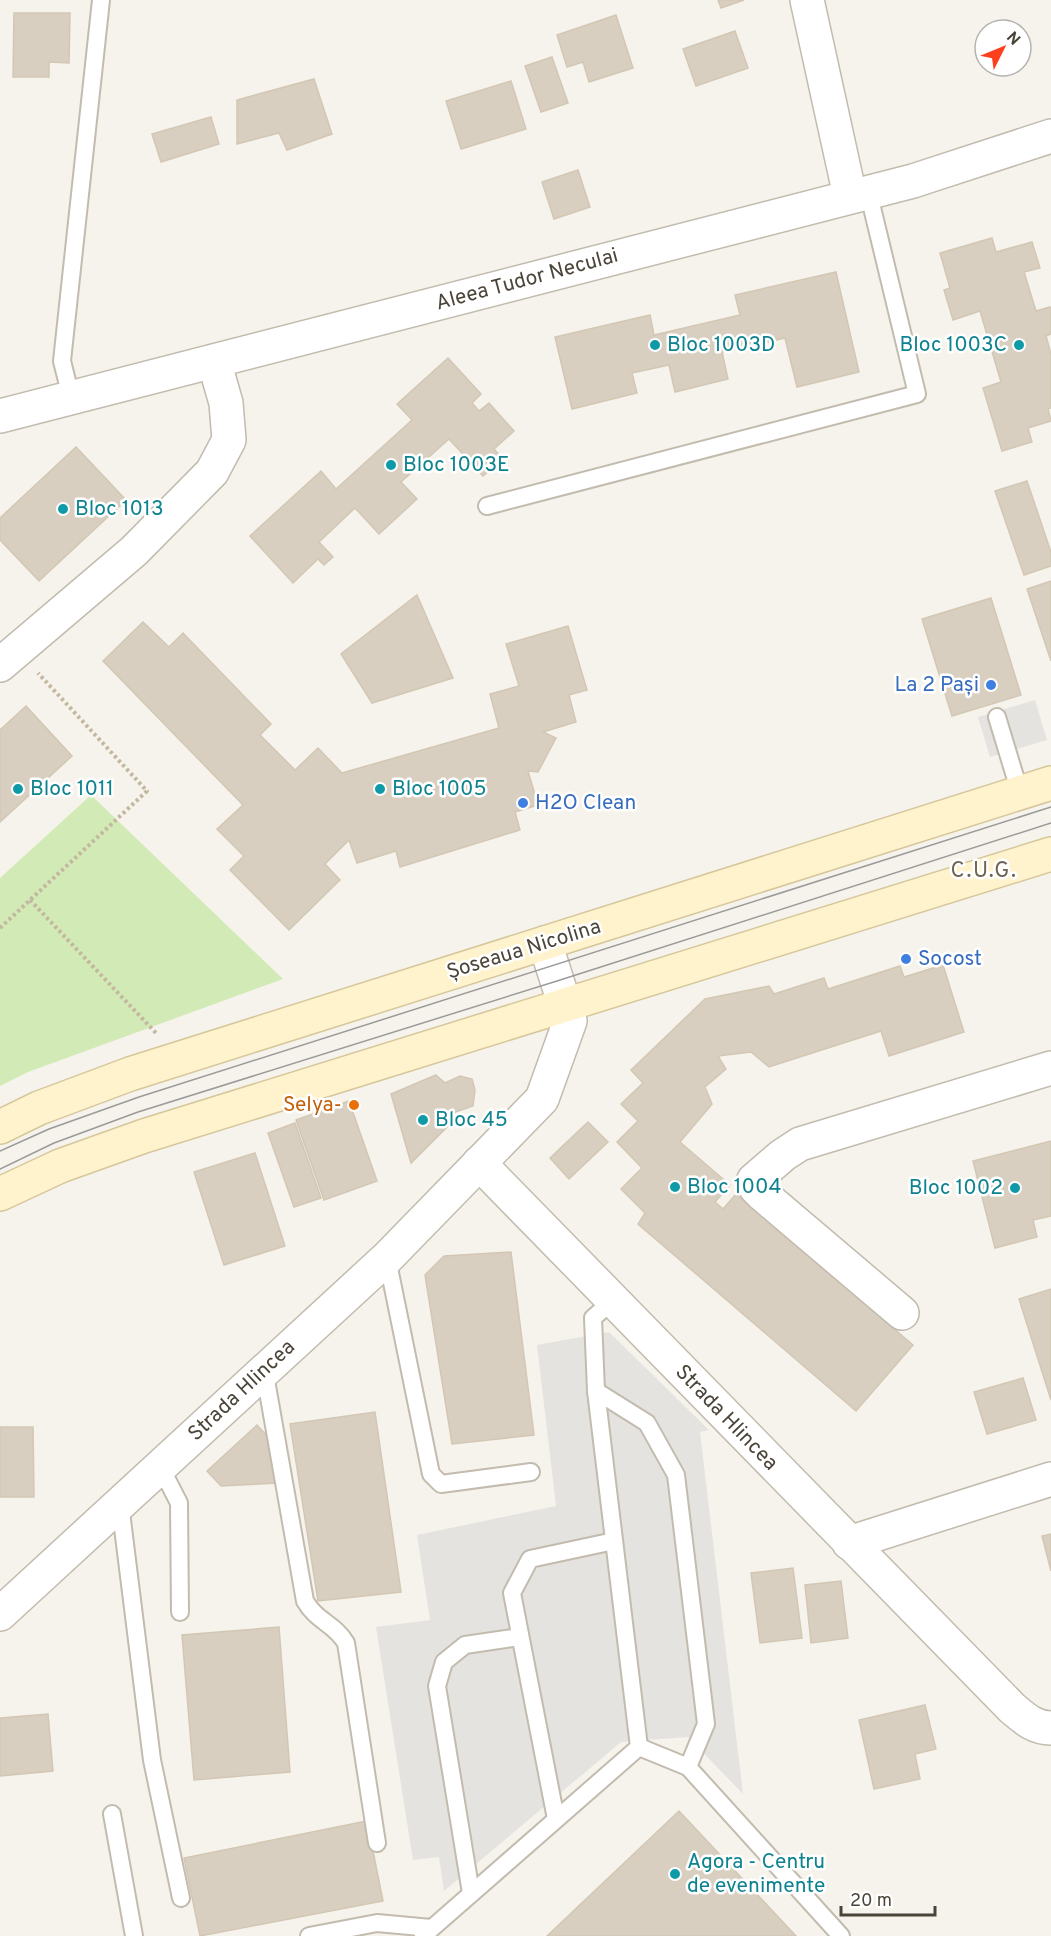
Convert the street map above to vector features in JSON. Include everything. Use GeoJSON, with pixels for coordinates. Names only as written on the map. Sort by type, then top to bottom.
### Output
{"type":"FeatureCollection","features":[{"type":"Feature","properties":{"kind":"main road","name":"Șoseaua Nicolina"},"geometry":{"type":"LineString","coordinates":[[0,1127],[39,1108],[179,1058],[1051,783]]}},
{"type":"Feature","properties":{"kind":"main road"},"geometry":{"type":"LineString","coordinates":[[0,1194],[60,1166],[144,1136],[1051,854]]}},
{"type":"Feature","properties":{"kind":"street"},"geometry":{"type":"LineString","coordinates":[[807,0],[859,193]]}},
{"type":"Feature","properties":{"kind":"street","name":"Aleea Tudor Neculai"},"geometry":{"type":"LineString","coordinates":[[0,416],[859,193],[913,181],[1050,142]]}},
{"type":"Feature","properties":{"kind":"street"},"geometry":{"type":"LineString","coordinates":[[8,658],[134,551],[212,472],[229,440],[226,403],[214,361]]}},
{"type":"Feature","properties":{"kind":"street","name":"Strada Hlincea"},"geometry":{"type":"LineString","coordinates":[[0,1614],[387,1258],[542,1099],[570,1021],[545,943]]}},
{"type":"Feature","properties":{"kind":"street"},"geometry":{"type":"LineString","coordinates":[[902,1313],[763,1195],[756,1188],[754,1180],[783,1155],[800,1144],[1051,1068]]}},
{"type":"Feature","properties":{"kind":"street","name":"Strada Hlincea"},"geometry":{"type":"LineString","coordinates":[[479,1163],[1012,1708],[1028,1722],[1051,1728]]}},
{"type":"Feature","properties":{"kind":"street"},"geometry":{"type":"LineString","coordinates":[[849,1543],[1051,1479]]}},
{"type":"Feature","properties":{"kind":"lane"},"geometry":{"type":"LineString","coordinates":[[71,397],[62,361],[101,0]]}},
{"type":"Feature","properties":{"kind":"lane"},"geometry":{"type":"LineString","coordinates":[[488,506],[917,394],[859,193]]}},
{"type":"Feature","properties":{"kind":"lane"},"geometry":{"type":"LineString","coordinates":[[997,717],[1020,794]]}},
{"type":"Feature","properties":{"kind":"lane"},"geometry":{"type":"LineString","coordinates":[[387,1258],[431,1474],[441,1484],[531,1472]]}},
{"type":"Feature","properties":{"kind":"lane"},"geometry":{"type":"LineString","coordinates":[[612,1301],[593,1318],[596,1391],[639,1747]]}},
{"type":"Feature","properties":{"kind":"lane"},"geometry":{"type":"LineString","coordinates":[[264,1369],[305,1601],[312,1613],[339,1631],[346,1642],[377,1843]]}},
{"type":"Feature","properties":{"kind":"lane"},"geometry":{"type":"LineString","coordinates":[[596,1391],[647,1423],[676,1475],[706,1724],[688,1767]]}},
{"type":"Feature","properties":{"kind":"lane"},"geometry":{"type":"LineString","coordinates":[[160,1466],[179,1503],[180,1612]]}},
{"type":"Feature","properties":{"kind":"lane"},"geometry":{"type":"LineString","coordinates":[[119,1503],[152,1760],[180,1898]]}},
{"type":"Feature","properties":{"kind":"lane"},"geometry":{"type":"LineString","coordinates":[[556,1820],[512,1593],[530,1559],[614,1541]]}},
{"type":"Feature","properties":{"kind":"lane"},"geometry":{"type":"LineString","coordinates":[[471,1893],[437,1686],[444,1662],[465,1645],[520,1637]]}},
{"type":"Feature","properties":{"kind":"lane"},"geometry":{"type":"LineString","coordinates":[[639,1747],[688,1767],[841,1936]]}},
{"type":"Feature","properties":{"kind":"lane"},"geometry":{"type":"LineString","coordinates":[[309,1936],[377,1923],[427,1932],[639,1747]]}},
{"type":"Feature","properties":{"kind":"lane"},"geometry":{"type":"LineString","coordinates":[[112,1814],[134,1936]]}},
{"type":"Feature","properties":{"kind":"path"},"geometry":{"type":"LineString","coordinates":[[0,928],[147,791],[8,658]]}},
{"type":"Feature","properties":{"kind":"path"},"geometry":{"type":"LineString","coordinates":[[30,900],[179,1058]]}},
{"type":"Feature","properties":{"kind":"green space"},"geometry":{"type":"Polygon","coordinates":[[[91,795],[283,979],[28,1072],[0,1086],[0,878],[91,795]]]}},
{"type":"Feature","properties":{"kind":"shaded area"},"geometry":{"type":"Polygon","coordinates":[[[1035,700],[1047,740],[990,757],[978,717],[1035,700]]]}},
{"type":"Feature","properties":{"kind":"shaded area"},"geometry":{"type":"Polygon","coordinates":[[[609,1332],[709,1430],[700,1432],[743,1794],[688,1737],[621,1742],[444,1891],[439,1857],[413,1860],[376,1627],[430,1620],[417,1535],[556,1506],[537,1345],[609,1332]]]}},
{"type":"Feature","properties":{"kind":"building"},"geometry":{"type":"Polygon","coordinates":[[[718,0],[744,0],[721,8],[718,0]]]}},
{"type":"Feature","properties":{"kind":"building"},"geometry":{"type":"Polygon","coordinates":[[[14,13],[70,13],[69,63],[49,62],[49,77],[13,77],[14,13]]]}},
{"type":"Feature","properties":{"kind":"building"},"geometry":{"type":"Polygon","coordinates":[[[616,15],[633,68],[589,82],[583,62],[567,67],[557,35],[616,15]]]}},
{"type":"Feature","properties":{"kind":"building"},"geometry":{"type":"Polygon","coordinates":[[[735,31],[748,68],[696,86],[683,49],[735,31]]]}},
{"type":"Feature","properties":{"kind":"building"},"geometry":{"type":"Polygon","coordinates":[[[552,57],[568,103],[541,112],[525,66],[552,57]]]}},
{"type":"Feature","properties":{"kind":"building"},"geometry":{"type":"Polygon","coordinates":[[[314,79],[332,134],[287,150],[279,133],[237,144],[237,100],[314,79]]]}},
{"type":"Feature","properties":{"kind":"building"},"geometry":{"type":"Polygon","coordinates":[[[511,81],[526,129],[461,149],[446,101],[511,81]]]}},
{"type":"Feature","properties":{"kind":"building"},"geometry":{"type":"Polygon","coordinates":[[[211,117],[219,144],[161,162],[152,134],[211,117]]]}},
{"type":"Feature","properties":{"kind":"building"},"geometry":{"type":"Polygon","coordinates":[[[578,170],[590,207],[554,219],[542,182],[578,170]]]}},
{"type":"Feature","properties":{"kind":"building","name":"Bloc 1003C"},"geometry":{"type":"Polygon","coordinates":[[[992,238],[996,252],[1032,242],[1040,268],[1024,272],[1036,311],[1050,307],[1051,309],[1051,334],[1046,336],[1051,354],[1051,408],[1048,409],[1051,421],[1028,428],[1032,442],[1002,451],[983,388],[1001,382],[980,311],[953,320],[944,290],[950,288],[940,253],[992,238]]]}},
{"type":"Feature","properties":{"kind":"building","name":"Bloc 1003D"},"geometry":{"type":"Polygon","coordinates":[[[836,272],[859,372],[797,387],[785,338],[722,352],[728,379],[675,392],[669,365],[632,373],[637,393],[572,409],[555,337],[650,315],[654,335],[740,315],[735,295],[836,272]]]}},
{"type":"Feature","properties":{"kind":"building","name":"Bloc 1003E"},"geometry":{"type":"Polygon","coordinates":[[[448,358],[481,394],[472,403],[479,411],[489,403],[514,431],[494,449],[503,459],[483,476],[449,439],[401,482],[417,499],[379,534],[355,508],[319,542],[333,557],[324,565],[318,559],[293,583],[250,536],[321,471],[336,489],[412,420],[397,404],[448,358]]]}},
{"type":"Feature","properties":{"kind":"building","name":"Bloc 1013"},"geometry":{"type":"Polygon","coordinates":[[[76,447],[126,500],[39,581],[0,540],[0,518],[76,447]]]}},
{"type":"Feature","properties":{"kind":"building"},"geometry":{"type":"Polygon","coordinates":[[[1027,481],[1051,552],[1051,566],[1024,575],[995,491],[1027,481]]]}},
{"type":"Feature","properties":{"kind":"building"},"geometry":{"type":"Polygon","coordinates":[[[1051,581],[1051,661],[1027,589],[1051,581]]]}},
{"type":"Feature","properties":{"kind":"building"},"geometry":{"type":"Polygon","coordinates":[[[417,595],[453,678],[372,703],[341,654],[417,595]]]}},
{"type":"Feature","properties":{"kind":"building"},"geometry":{"type":"Polygon","coordinates":[[[991,598],[1021,695],[952,716],[922,619],[991,598]]]}},
{"type":"Feature","properties":{"kind":"building","name":"Bloc 1005"},"geometry":{"type":"Polygon","coordinates":[[[143,622],[169,647],[183,633],[271,724],[260,735],[295,770],[318,748],[342,773],[499,728],[490,694],[519,686],[506,644],[568,626],[587,690],[569,695],[576,722],[543,732],[556,738],[538,772],[528,771],[538,805],[515,812],[520,830],[400,867],[396,851],[357,863],[349,840],[325,864],[340,880],[289,930],[230,870],[244,856],[217,829],[243,805],[103,661],[143,622]]]}},
{"type":"Feature","properties":{"kind":"building","name":"Bloc 1011"},"geometry":{"type":"Polygon","coordinates":[[[26,706],[72,756],[0,822],[0,730],[26,706]]]}},
{"type":"Feature","properties":{"kind":"building","name":"Bloc 1004"},"geometry":{"type":"Polygon","coordinates":[[[943,965],[964,1032],[889,1056],[881,1031],[769,1067],[751,1052],[718,1056],[726,1069],[705,1087],[712,1104],[680,1142],[730,1185],[715,1202],[723,1209],[736,1194],[913,1345],[856,1411],[638,1224],[645,1213],[621,1189],[642,1168],[617,1142],[638,1121],[621,1104],[643,1083],[631,1070],[705,999],[769,986],[774,994],[824,978],[828,989],[900,966],[904,977],[943,965]]]}},
{"type":"Feature","properties":{"kind":"building","name":"Bloc 45"},"geometry":{"type":"Polygon","coordinates":[[[436,1075],[445,1083],[460,1076],[472,1079],[475,1090],[473,1106],[444,1116],[449,1125],[411,1163],[391,1094],[436,1075]]]}},
{"type":"Feature","properties":{"kind":"building"},"geometry":{"type":"Polygon","coordinates":[[[349,1101],[377,1181],[324,1200],[296,1120],[349,1101]]]}},
{"type":"Feature","properties":{"kind":"building"},"geometry":{"type":"Polygon","coordinates":[[[588,1122],[608,1142],[569,1179],[550,1158],[588,1122]]]}},
{"type":"Feature","properties":{"kind":"building"},"geometry":{"type":"Polygon","coordinates":[[[295,1123],[321,1198],[294,1207],[268,1133],[295,1123]]]}},
{"type":"Feature","properties":{"kind":"building","name":"Bloc 1002"},"geometry":{"type":"Polygon","coordinates":[[[1051,1141],[1051,1216],[1033,1220],[1037,1237],[995,1248],[973,1161],[1051,1141]]]}},
{"type":"Feature","properties":{"kind":"building"},"geometry":{"type":"Polygon","coordinates":[[[255,1153],[285,1246],[224,1265],[194,1172],[255,1153]]]}},
{"type":"Feature","properties":{"kind":"building"},"geometry":{"type":"Polygon","coordinates":[[[511,1252],[534,1435],[452,1444],[425,1275],[444,1256],[511,1252]]]}},
{"type":"Feature","properties":{"kind":"building"},"geometry":{"type":"Polygon","coordinates":[[[1051,1289],[1051,1400],[1019,1299],[1051,1289]]]}},
{"type":"Feature","properties":{"kind":"building"},"geometry":{"type":"Polygon","coordinates":[[[1023,1378],[1036,1420],[987,1434],[974,1392],[1023,1378]]]}},
{"type":"Feature","properties":{"kind":"building"},"geometry":{"type":"Polygon","coordinates":[[[375,1412],[401,1592],[318,1601],[290,1424],[375,1412]]]}},
{"type":"Feature","properties":{"kind":"building"},"geometry":{"type":"Polygon","coordinates":[[[257,1425],[270,1439],[277,1483],[221,1486],[207,1471],[257,1425]]]}},
{"type":"Feature","properties":{"kind":"building"},"geometry":{"type":"Polygon","coordinates":[[[0,1427],[33,1427],[34,1497],[0,1497],[0,1427]]]}},
{"type":"Feature","properties":{"kind":"building"},"geometry":{"type":"Polygon","coordinates":[[[1051,1534],[1051,1571],[1042,1536],[1051,1534]]]}},
{"type":"Feature","properties":{"kind":"building"},"geometry":{"type":"Polygon","coordinates":[[[793,1568],[802,1638],[760,1643],[751,1573],[793,1568]]]}},
{"type":"Feature","properties":{"kind":"building"},"geometry":{"type":"Polygon","coordinates":[[[841,1581],[848,1638],[811,1643],[805,1585],[841,1581]]]}},
{"type":"Feature","properties":{"kind":"building"},"geometry":{"type":"Polygon","coordinates":[[[279,1627],[290,1772],[194,1780],[182,1635],[279,1627]]]}},
{"type":"Feature","properties":{"kind":"building"},"geometry":{"type":"Polygon","coordinates":[[[925,1705],[936,1749],[915,1754],[920,1779],[874,1789],[859,1720],[925,1705]]]}},
{"type":"Feature","properties":{"kind":"building"},"geometry":{"type":"Polygon","coordinates":[[[48,1714],[53,1771],[0,1776],[0,1718],[48,1714]]]}},
{"type":"Feature","properties":{"kind":"building","name":"Agora - Centru de evenimente"},"geometry":{"type":"Polygon","coordinates":[[[679,1811],[796,1936],[547,1936],[679,1811]]]}},
{"type":"Feature","properties":{"kind":"building"},"geometry":{"type":"Polygon","coordinates":[[[367,1821],[383,1901],[200,1936],[184,1858],[367,1821]]]}},
{"type":"Feature","properties":{"kind":"tram line"},"geometry":{"type":"LineString","coordinates":[[0,1151],[49,1129],[139,1097],[1051,807]]}},
{"type":"Feature","properties":{"kind":"tram line"},"geometry":{"type":"LineString","coordinates":[[0,1169],[54,1143],[138,1112],[1051,823]]}},
{"type":"Feature","properties":{"kind":"place","name":"Bloc 1003D"},"geometry":{"type":"Point","coordinates":[655,345]}},
{"type":"Feature","properties":{"kind":"place","name":"Bloc 1003C"},"geometry":{"type":"Point","coordinates":[1019,345]}},
{"type":"Feature","properties":{"kind":"place","name":"Bloc 1003E"},"geometry":{"type":"Point","coordinates":[391,465]}},
{"type":"Feature","properties":{"kind":"place","name":"Bloc 1013"},"geometry":{"type":"Point","coordinates":[63,509]}},
{"type":"Feature","properties":{"kind":"place","name":"La 2 Pași"},"geometry":{"type":"Point","coordinates":[991,685]}},
{"type":"Feature","properties":{"kind":"place","name":"Bloc 1011"},"geometry":{"type":"Point","coordinates":[18,789]}},
{"type":"Feature","properties":{"kind":"place","name":"Bloc 1005"},"geometry":{"type":"Point","coordinates":[380,789]}},
{"type":"Feature","properties":{"kind":"place","name":"H2O Clean"},"geometry":{"type":"Point","coordinates":[523,803]}},
{"type":"Feature","properties":{"kind":"place","name":"Socost"},"geometry":{"type":"Point","coordinates":[906,959]}},
{"type":"Feature","properties":{"kind":"place","name":"Selya-"},"geometry":{"type":"Point","coordinates":[354,1105]}},
{"type":"Feature","properties":{"kind":"place","name":"Bloc 45"},"geometry":{"type":"Point","coordinates":[423,1120]}},
{"type":"Feature","properties":{"kind":"place","name":"Bloc 1004"},"geometry":{"type":"Point","coordinates":[675,1187]}},
{"type":"Feature","properties":{"kind":"place","name":"Bloc 1002"},"geometry":{"type":"Point","coordinates":[1015,1188]}},
{"type":"Feature","properties":{"kind":"place","name":"Agora - Centru de evenimente"},"geometry":{"type":"Point","coordinates":[675,1874]}},
{"type":"Feature","properties":{"kind":"district","name":"C.U.G."},"geometry":{"type":"Point","coordinates":[984,871]}}]}
